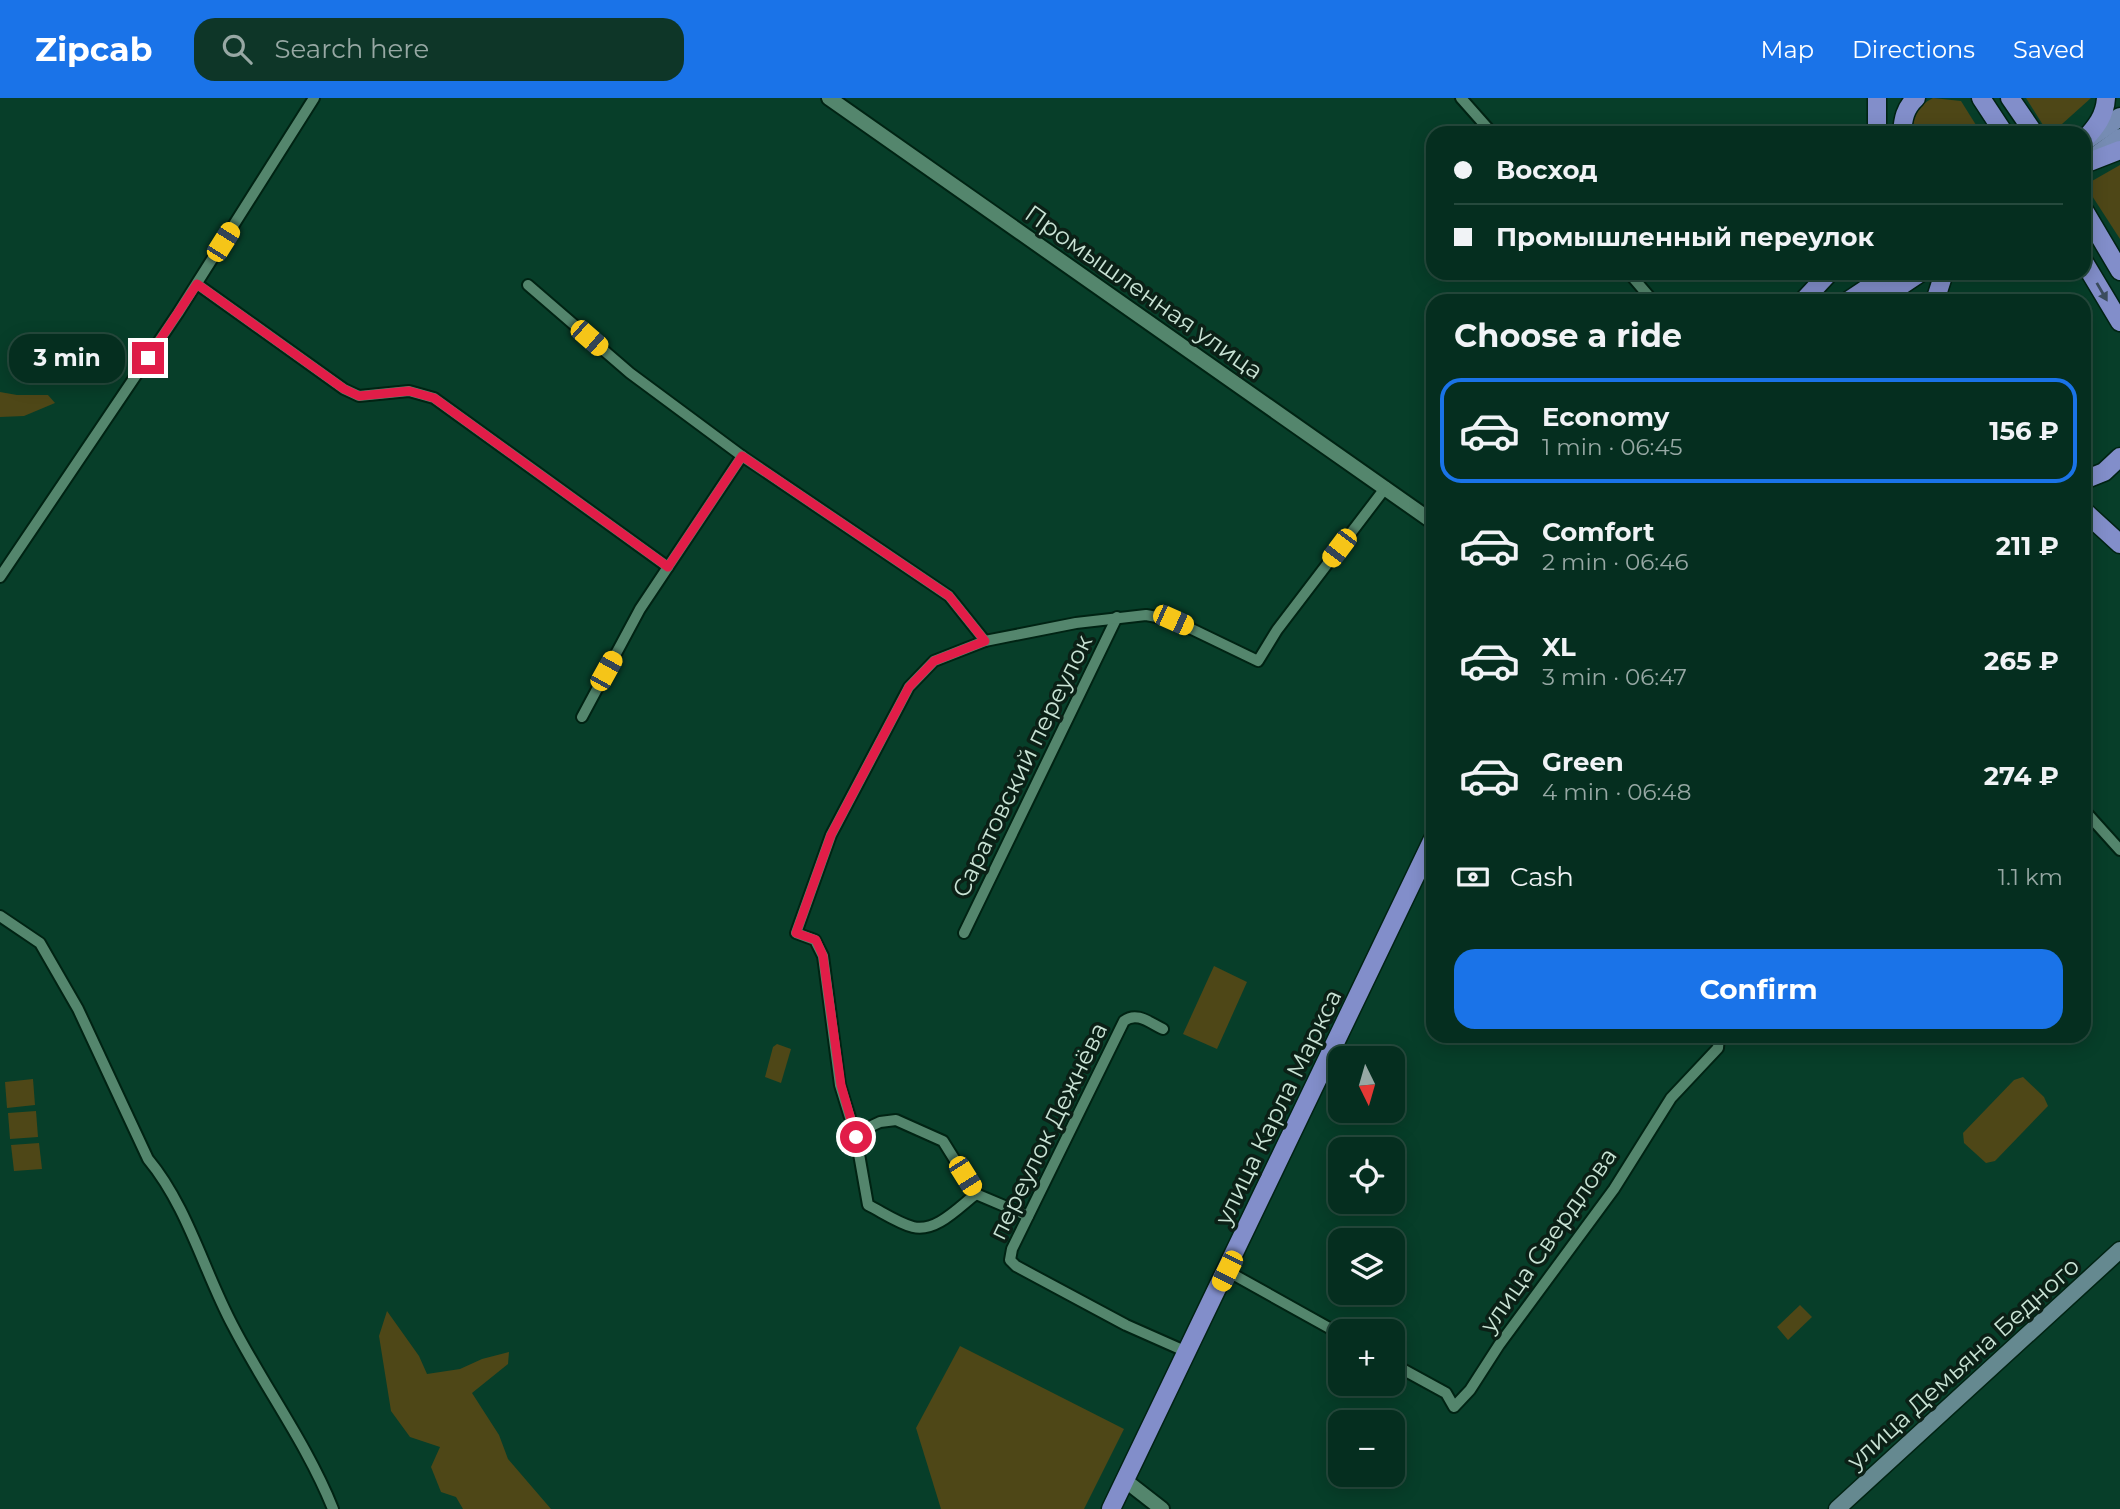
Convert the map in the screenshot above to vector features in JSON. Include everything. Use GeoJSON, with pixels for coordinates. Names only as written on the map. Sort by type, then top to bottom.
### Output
{"type":"FeatureCollection","features":[{"type":"Feature","properties":{"kind":"highway"},"geometry":{"type":"LineString","coordinates":[[1877,98],[1877,126]]}},
{"type":"Feature","properties":{"kind":"highway"},"geometry":{"type":"LineString","coordinates":[[1903,126],[1909,105],[1916,98]]}},
{"type":"Feature","properties":{"kind":"highway"},"geometry":{"type":"LineString","coordinates":[[1970,98],[1999,126]]}},
{"type":"Feature","properties":{"kind":"highway"},"geometry":{"type":"LineString","coordinates":[[1981,98],[1999,126]]}},
{"type":"Feature","properties":{"kind":"highway"},"geometry":{"type":"LineString","coordinates":[[2012,98],[2030,126]]}},
{"type":"Feature","properties":{"kind":"highway"},"geometry":{"type":"LineString","coordinates":[[2091,132],[2105,110],[2106,98]]}},
{"type":"Feature","properties":{"kind":"highway"},"geometry":{"type":"LineString","coordinates":[[2091,161],[2120,150]]}},
{"type":"Feature","properties":{"kind":"highway"},"geometry":{"type":"LineString","coordinates":[[2091,221],[2120,269]]}},
{"type":"Feature","properties":{"kind":"highway"},"geometry":{"type":"LineString","coordinates":[[2091,274],[2120,322]]}},
{"type":"Feature","properties":{"kind":"highway"},"geometry":{"type":"LineString","coordinates":[[1810,294],[1822,280]]}},
{"type":"Feature","properties":{"kind":"highway"},"geometry":{"type":"LineString","coordinates":[[1858,294],[1880,280]]}},
{"type":"Feature","properties":{"kind":"highway"},"geometry":{"type":"LineString","coordinates":[[1888,294],[1910,280]]}},
{"type":"Feature","properties":{"kind":"highway"},"geometry":{"type":"LineString","coordinates":[[2091,477],[2104,472],[2120,457]]}},
{"type":"Feature","properties":{"kind":"highway"},"geometry":{"type":"LineString","coordinates":[[2091,517],[2120,544]]}},
{"type":"Feature","properties":{"kind":"highway","name":"улица Карла Маркса"},"geometry":{"type":"LineString","coordinates":[[1111,1509],[1426,869]]}},
{"type":"Feature","properties":{"kind":"main road"},"geometry":{"type":"LineString","coordinates":[[2091,136],[2120,117]]}},
{"type":"Feature","properties":{"kind":"main road"},"geometry":{"type":"LineString","coordinates":[[2091,160],[2120,138]]}},
{"type":"Feature","properties":{"kind":"main road","name":"улица Демьяна Бедного"},"geometry":{"type":"LineString","coordinates":[[1837,1509],[2120,1250]]}},
{"type":"Feature","properties":{"kind":"street"},"geometry":{"type":"LineString","coordinates":[[0,577],[197,284],[314,98]]}},
{"type":"Feature","properties":{"kind":"street","name":"Промышленная улица"},"geometry":{"type":"LineString","coordinates":[[829,98],[1426,517]]}},
{"type":"Feature","properties":{"kind":"street"},"geometry":{"type":"LineString","coordinates":[[1461,98],[1486,126]]}},
{"type":"Feature","properties":{"kind":"street"},"geometry":{"type":"LineString","coordinates":[[1635,280],[1647,294]]}},
{"type":"Feature","properties":{"kind":"street"},"geometry":{"type":"LineString","coordinates":[[197,284],[344,389],[359,396],[409,391],[434,398],[668,567]]}},
{"type":"Feature","properties":{"kind":"street"},"geometry":{"type":"LineString","coordinates":[[528,285],[630,373],[742,456],[949,596],[985,641]]}},
{"type":"Feature","properties":{"kind":"street"},"geometry":{"type":"LineString","coordinates":[[582,717],[640,609],[742,456]]}},
{"type":"Feature","properties":{"kind":"street"},"geometry":{"type":"LineString","coordinates":[[976,1194],[941,1221],[926,1227],[915,1227],[868,1205],[856,1137],[841,1085],[823,956],[816,940],[796,933],[831,835],[909,687],[934,661],[985,641],[1076,622],[1117,617],[1146,615],[1173,620],[1258,661],[1276,630],[1386,487]]}},
{"type":"Feature","properties":{"kind":"street","name":"Саратовский переулок"},"geometry":{"type":"LineString","coordinates":[[964,933],[1117,617]]}},
{"type":"Feature","properties":{"kind":"street"},"geometry":{"type":"LineString","coordinates":[[2091,818],[2120,850]]}},
{"type":"Feature","properties":{"kind":"street"},"geometry":{"type":"LineString","coordinates":[[0,916],[40,943],[78,1009],[148,1159],[166,1180],[232,1326],[318,1472],[333,1509]]}},
{"type":"Feature","properties":{"kind":"street","name":"переулок Дежнёва"},"geometry":{"type":"LineString","coordinates":[[1163,1029],[1136,1016],[1124,1021],[1012,1249],[1010,1260],[1016,1266],[1126,1325],[1187,1353]]}},
{"type":"Feature","properties":{"kind":"street","name":"улица Свердлова"},"geometry":{"type":"LineString","coordinates":[[1405,1371],[1446,1393],[1454,1407],[1470,1390],[1499,1345],[1614,1189],[1671,1098],[1718,1048],[1718,1043]]}},
{"type":"Feature","properties":{"kind":"street"},"geometry":{"type":"LineString","coordinates":[[856,1137],[880,1122],[895,1120],[943,1141],[976,1194],[1028,1216]]}},
{"type":"Feature","properties":{"kind":"street"},"geometry":{"type":"LineString","coordinates":[[1227,1271],[1328,1327]]}},
{"type":"Feature","properties":{"kind":"street"},"geometry":{"type":"LineString","coordinates":[[1126,1481],[1162,1509]]}},
{"type":"Feature","properties":{"kind":"shaded area"},"geometry":{"type":"Polygon","coordinates":[[[1933,98],[1961,101],[1977,126],[1911,126],[1916,112],[1933,98]]]}},
{"type":"Feature","properties":{"kind":"shaded area"},"geometry":{"type":"Polygon","coordinates":[[[2026,98],[2091,98],[2060,126],[2044,126],[2026,98]]]}},
{"type":"Feature","properties":{"kind":"shaded area"},"geometry":{"type":"Polygon","coordinates":[[[2120,165],[2120,239],[2091,194],[2091,182],[2120,165]]]}},
{"type":"Feature","properties":{"kind":"shaded area"},"geometry":{"type":"Polygon","coordinates":[[[0,392],[48,395],[55,403],[24,416],[0,417],[0,392]]]}},
{"type":"Feature","properties":{"kind":"shaded area"},"geometry":{"type":"Polygon","coordinates":[[[1214,966],[1247,982],[1217,1049],[1183,1034],[1214,966]]]}},
{"type":"Feature","properties":{"kind":"shaded area"},"geometry":{"type":"Polygon","coordinates":[[[777,1044],[791,1049],[781,1083],[765,1077],[773,1047],[777,1044]]]}},
{"type":"Feature","properties":{"kind":"shaded area"},"geometry":{"type":"Polygon","coordinates":[[[2023,1077],[2044,1097],[2048,1106],[1995,1161],[1986,1163],[1964,1143],[1963,1133],[2014,1080],[2023,1077]]]}},
{"type":"Feature","properties":{"kind":"shaded area"},"geometry":{"type":"Polygon","coordinates":[[[33,1079],[35,1105],[7,1108],[5,1082],[33,1079]]]}},
{"type":"Feature","properties":{"kind":"shaded area"},"geometry":{"type":"Polygon","coordinates":[[[36,1111],[38,1137],[10,1139],[8,1113],[36,1111]]]}},
{"type":"Feature","properties":{"kind":"shaded area"},"geometry":{"type":"Polygon","coordinates":[[[39,1143],[42,1169],[14,1171],[11,1145],[39,1143]]]}},
{"type":"Feature","properties":{"kind":"shaded area"},"geometry":{"type":"Polygon","coordinates":[[[1800,1305],[1812,1317],[1788,1340],[1777,1327],[1800,1305]]]}},
{"type":"Feature","properties":{"kind":"shaded area"},"geometry":{"type":"Polygon","coordinates":[[[387,1311],[419,1356],[427,1374],[460,1369],[482,1359],[509,1352],[508,1364],[472,1393],[499,1435],[508,1459],[551,1509],[463,1509],[456,1497],[441,1492],[431,1467],[440,1447],[410,1437],[391,1411],[379,1336],[387,1311]]]}},
{"type":"Feature","properties":{"kind":"shaded area"},"geometry":{"type":"Polygon","coordinates":[[[960,1346],[1124,1429],[1084,1509],[941,1509],[916,1428],[960,1346]]]}},
{"type":"Feature","properties":{"kind":"route"},"geometry":{"type":"LineString","coordinates":[[148,358],[197,284],[344,389],[359,396],[409,391],[434,398],[668,567],[742,456],[949,596],[985,641],[934,661],[909,687],[831,835],[796,933],[816,940],[823,956],[841,1085],[856,1137]]}}]}
